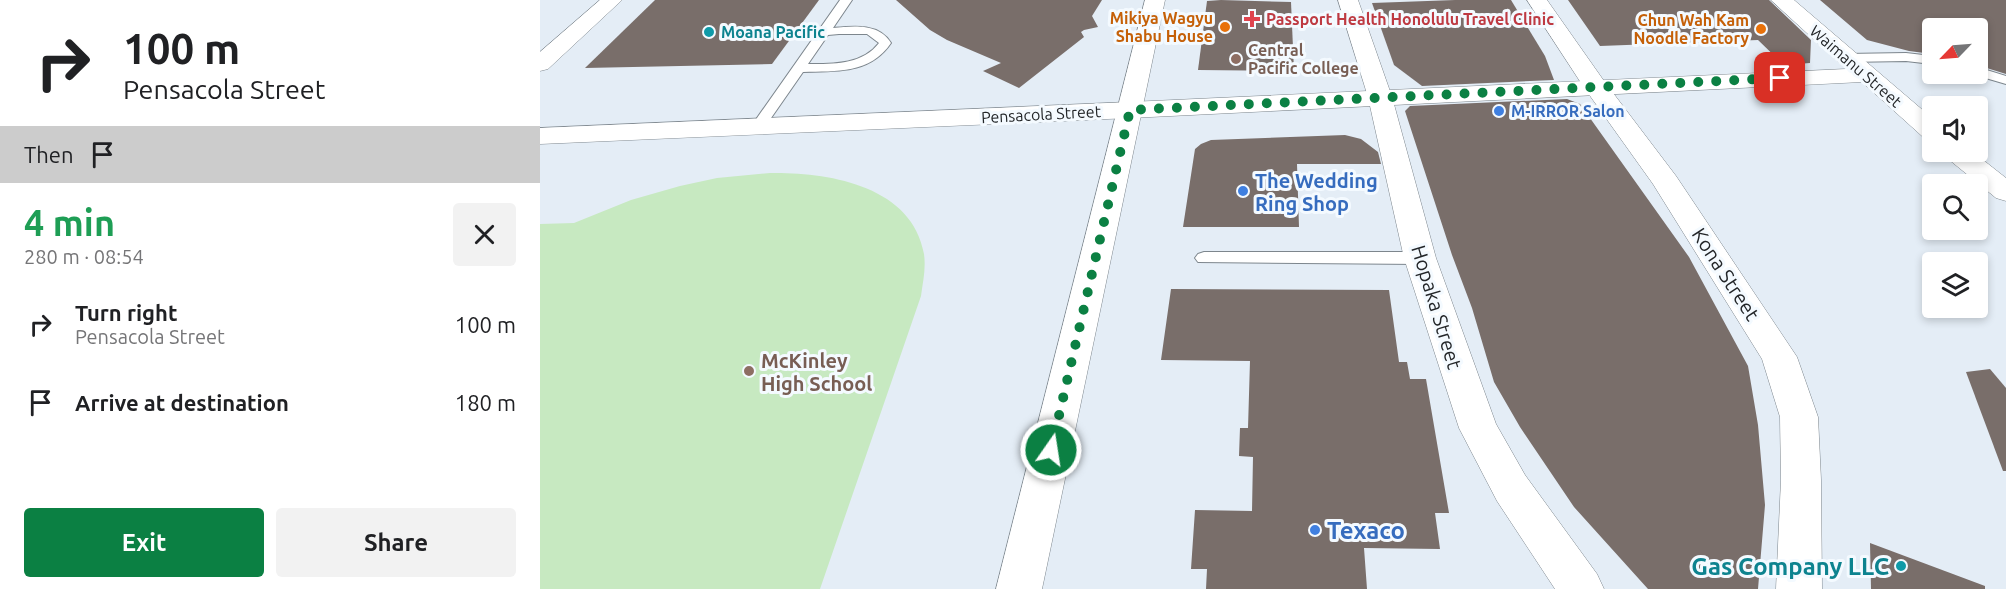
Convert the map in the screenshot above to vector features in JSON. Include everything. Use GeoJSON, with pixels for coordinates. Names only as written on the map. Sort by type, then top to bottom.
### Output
{"type":"FeatureCollection","features":[{"type":"Feature","properties":{"kind":"street"},"geometry":{"type":"LineString","coordinates":[[540,64],[612,0]]}},
{"type":"Feature","properties":{"kind":"street"},"geometry":{"type":"LineString","coordinates":[[1019,589],[1155,0]]}},
{"type":"Feature","properties":{"kind":"street","name":"Hopaka Street"},"geometry":{"type":"LineString","coordinates":[[1348,0],[1380,97],[1420,258],[1478,428],[1511,488],[1581,589]]}},
{"type":"Feature","properties":{"kind":"street","name":"Kona Street"},"geometry":{"type":"LineString","coordinates":[[1537,0],[1595,87],[1665,182],[1745,301],[1779,357],[1799,417],[1801,480],[1799,589]]}},
{"type":"Feature","properties":{"kind":"street","name":"Waimanu Street"},"geometry":{"type":"LineString","coordinates":[[1781,0],[1922,123]]}},
{"type":"Feature","properties":{"kind":"street","name":"Pensacola Street"},"geometry":{"type":"LineString","coordinates":[[540,136],[757,128],[1865,75]]}},
{"type":"Feature","properties":{"kind":"street"},"geometry":{"type":"LineString","coordinates":[[1969,162],[2006,192]]}},
{"type":"Feature","properties":{"kind":"lane"},"geometry":{"type":"LineString","coordinates":[[757,128],[846,0]]}},
{"type":"Feature","properties":{"kind":"lane"},"geometry":{"type":"LineString","coordinates":[[798,68],[853,65],[875,55],[885,43],[884,38],[869,31],[823,32]]}},
{"type":"Feature","properties":{"kind":"lane"},"geometry":{"type":"LineString","coordinates":[[1846,58],[1922,59]]}},
{"type":"Feature","properties":{"kind":"lane"},"geometry":{"type":"LineString","coordinates":[[1988,74],[2006,80]]}},
{"type":"Feature","properties":{"kind":"lane"},"geometry":{"type":"LineString","coordinates":[[1204,258],[1420,258]]}},
{"type":"Feature","properties":{"kind":"green space","name":"McKinley High School"},"geometry":{"type":"Polygon","coordinates":[[[792,173],[841,180],[864,187],[885,198],[903,212],[916,231],[924,254],[921,296],[820,589],[540,589],[540,224],[574,223],[631,200],[680,186],[717,178],[792,173]]]}},
{"type":"Feature","properties":{"kind":"building","name":"Moana Pacific"},"geometry":{"type":"Polygon","coordinates":[[[655,0],[819,0],[772,64],[585,68],[655,0]]]}},
{"type":"Feature","properties":{"kind":"building"},"geometry":{"type":"Polygon","coordinates":[[[896,0],[1102,0],[1092,16],[1098,27],[1081,32],[1084,37],[1019,88],[983,71],[1001,63],[947,40],[930,30],[896,0]]]}},
{"type":"Feature","properties":{"kind":"building"},"geometry":{"type":"Polygon","coordinates":[[[1511,0],[1545,56],[1554,80],[1422,86],[1394,65],[1372,3],[1511,0]]]}},
{"type":"Feature","properties":{"kind":"building"},"geometry":{"type":"Polygon","coordinates":[[[1568,0],[1769,0],[1811,40],[1810,63],[1784,65],[1758,40],[1600,46],[1568,0]]]}},
{"type":"Feature","properties":{"kind":"building"},"geometry":{"type":"Polygon","coordinates":[[[1820,0],[2006,0],[2006,74],[1988,68],[1988,18],[1922,18],[1922,53],[1867,40],[1820,0]]]}},
{"type":"Feature","properties":{"kind":"building"},"geometry":{"type":"Polygon","coordinates":[[[1207,1],[1291,2],[1294,71],[1198,70],[1207,1]]]}},
{"type":"Feature","properties":{"kind":"building"},"geometry":{"type":"Polygon","coordinates":[[[1567,99],[1580,104],[1689,257],[1748,366],[1758,425],[1765,505],[1758,589],[1648,589],[1574,507],[1520,427],[1494,382],[1472,308],[1452,255],[1405,111],[1410,106],[1567,99]]]}},
{"type":"Feature","properties":{"kind":"building","name":"The Wedding Ring Shop"},"geometry":{"type":"Polygon","coordinates":[[[1345,135],[1361,139],[1378,152],[1381,164],[1297,164],[1299,227],[1183,227],[1195,149],[1201,144],[1211,140],[1345,135]]]}},
{"type":"Feature","properties":{"kind":"building"},"geometry":{"type":"Polygon","coordinates":[[[1171,289],[1389,290],[1399,362],[1407,362],[1410,379],[1426,379],[1449,513],[1435,513],[1440,549],[1364,548],[1367,589],[1206,589],[1207,569],[1191,569],[1195,510],[1252,511],[1253,457],[1239,456],[1240,428],[1248,428],[1250,361],[1161,360],[1171,289]]]}},
{"type":"Feature","properties":{"kind":"building"},"geometry":{"type":"Polygon","coordinates":[[[1990,369],[2006,388],[2006,471],[2003,471],[1966,372],[1990,369]]]}},
{"type":"Feature","properties":{"kind":"building","name":"Gas Company LLC"},"geometry":{"type":"Polygon","coordinates":[[[1870,543],[1985,586],[1985,589],[1871,589],[1870,543]]]}},
{"type":"Feature","properties":{"kind":"place","name":"Passport Health Honolulu Travel Clinic"},"geometry":{"type":"Point","coordinates":[1252,19]}},
{"type":"Feature","properties":{"kind":"place","name":"Mikiya Wagyu Shabu House"},"geometry":{"type":"Point","coordinates":[1225,27]}},
{"type":"Feature","properties":{"kind":"place","name":"Chun Wah Kam Noodle Factory"},"geometry":{"type":"Point","coordinates":[1761,29]}},
{"type":"Feature","properties":{"kind":"place","name":"Moana Pacific"},"geometry":{"type":"Point","coordinates":[709,32]}},
{"type":"Feature","properties":{"kind":"place","name":"Central Pacific College"},"geometry":{"type":"Point","coordinates":[1236,59]}},
{"type":"Feature","properties":{"kind":"place","name":"M-IRROR Salon"},"geometry":{"type":"Point","coordinates":[1499,111]}},
{"type":"Feature","properties":{"kind":"place","name":"The Wedding Ring Shop"},"geometry":{"type":"Point","coordinates":[1243,191]}},
{"type":"Feature","properties":{"kind":"place","name":"McKinley High School"},"geometry":{"type":"Point","coordinates":[749,371]}},
{"type":"Feature","properties":{"kind":"place","name":"Texaco"},"geometry":{"type":"Point","coordinates":[1315,530]}},
{"type":"Feature","properties":{"kind":"place","name":"Gas Company LLC"},"geometry":{"type":"Point","coordinates":[1901,566]}},
{"type":"Feature","properties":{"kind":"route"},"geometry":{"type":"LineString","coordinates":[[1051,450],[1130,110],[1780,78]]}}]}
